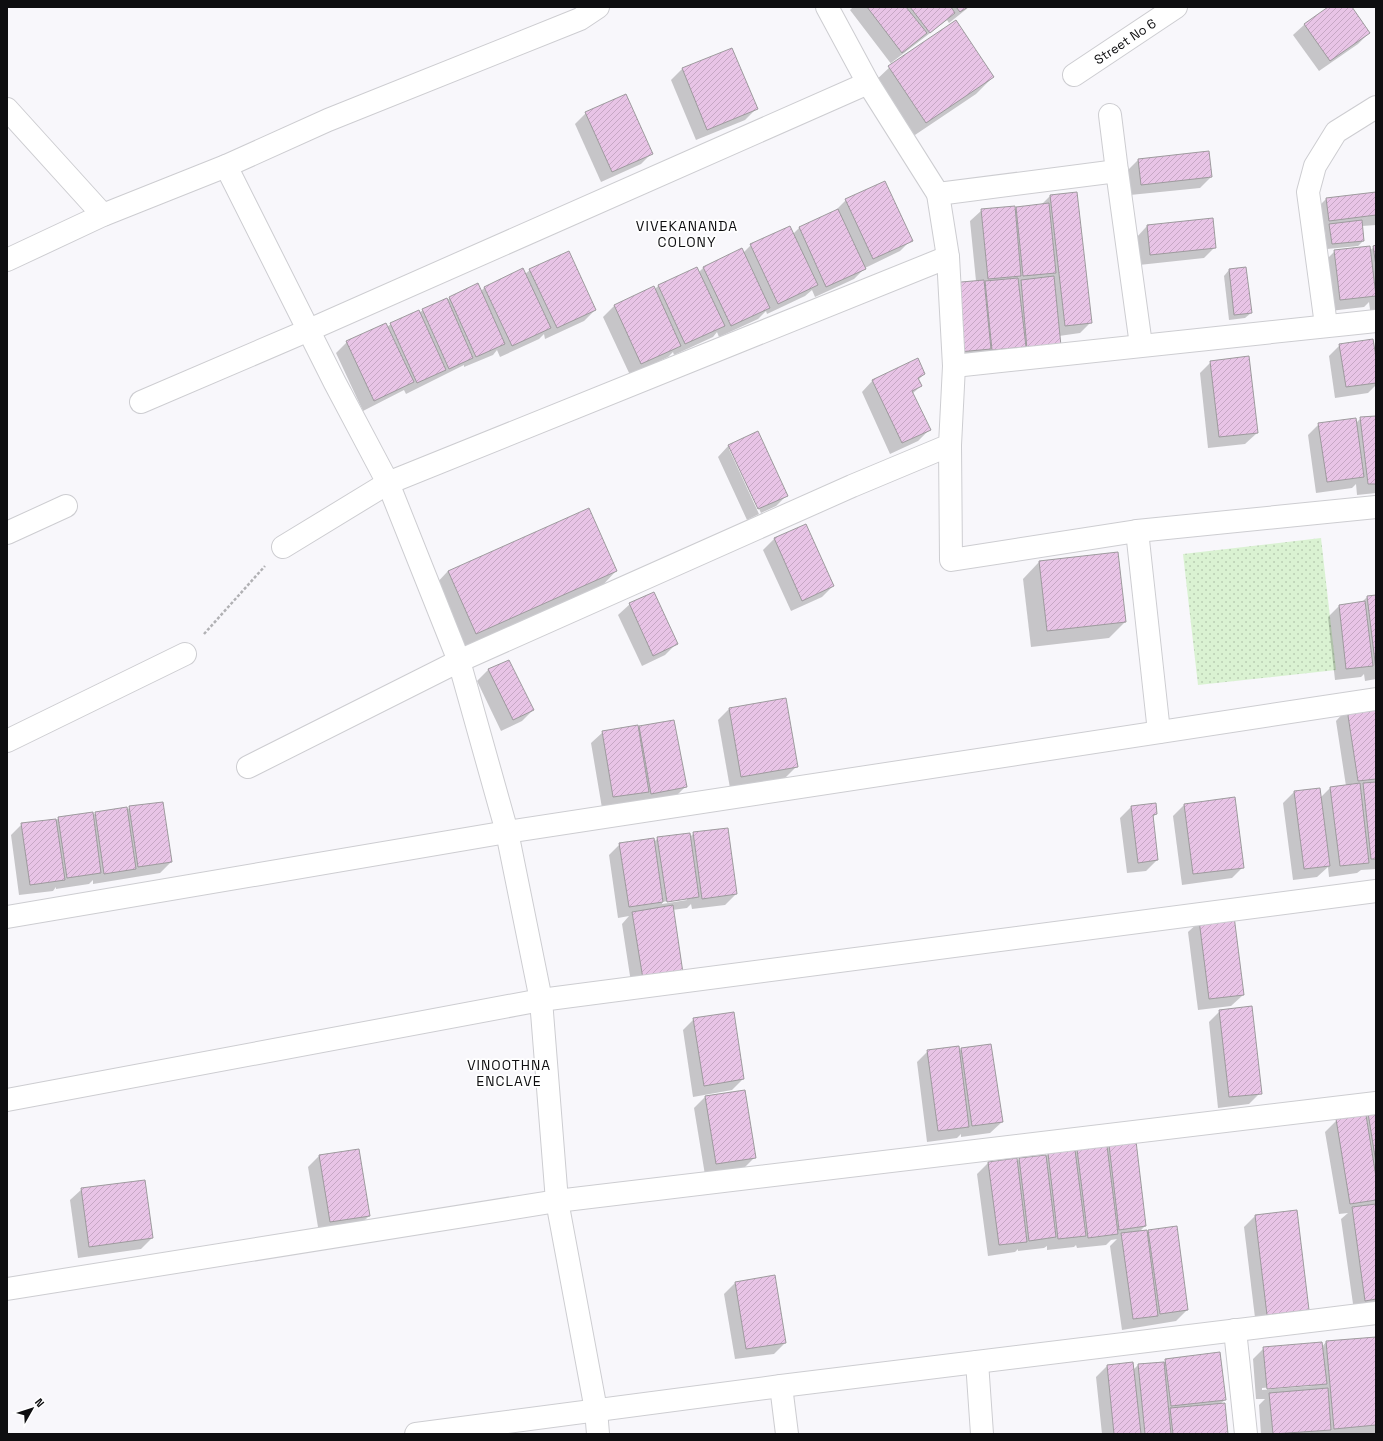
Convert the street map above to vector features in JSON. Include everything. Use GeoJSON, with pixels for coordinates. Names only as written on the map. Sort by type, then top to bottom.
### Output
{"type":"FeatureCollection","features":[{"type":"Feature","properties":{"kind":"street"},"geometry":{"type":"LineString","coordinates":[[7,260],[103,215],[226,166],[328,120],[580,20],[598,7]]}},
{"type":"Feature","properties":{"kind":"street"},"geometry":{"type":"LineString","coordinates":[[827,7],[868,83],[938,194],[948,258],[954,366],[950,445],[952,560],[1137,531],[1376,508]]}},
{"type":"Feature","properties":{"kind":"street","name":"Street No 6"},"geometry":{"type":"LineString","coordinates":[[1074,75],[1176,7]]}},
{"type":"Feature","properties":{"kind":"street"},"geometry":{"type":"LineString","coordinates":[[141,402],[309,330],[868,83]]}},
{"type":"Feature","properties":{"kind":"street"},"geometry":{"type":"LineString","coordinates":[[1326,325],[1308,192],[1315,166],[1336,132],[1376,107]]}},
{"type":"Feature","properties":{"kind":"street"},"geometry":{"type":"LineString","coordinates":[[7,110],[103,215]]}},
{"type":"Feature","properties":{"kind":"street"},"geometry":{"type":"LineString","coordinates":[[1110,116],[1141,346]]}},
{"type":"Feature","properties":{"kind":"street"},"geometry":{"type":"LineString","coordinates":[[226,166],[388,483],[459,661],[507,832],[541,1000],[557,1201],[596,1410],[598,1434]]}},
{"type":"Feature","properties":{"kind":"street"},"geometry":{"type":"LineString","coordinates":[[938,194],[1117,171]]}},
{"type":"Feature","properties":{"kind":"street"},"geometry":{"type":"LineString","coordinates":[[283,547],[388,483],[948,258]]}},
{"type":"Feature","properties":{"kind":"street"},"geometry":{"type":"LineString","coordinates":[[954,366],[1326,325],[1376,321]]}},
{"type":"Feature","properties":{"kind":"street"},"geometry":{"type":"LineString","coordinates":[[248,767],[459,661],[852,486],[950,445]]}},
{"type":"Feature","properties":{"kind":"street"},"geometry":{"type":"LineString","coordinates":[[7,533],[66,506]]}},
{"type":"Feature","properties":{"kind":"street"},"geometry":{"type":"LineString","coordinates":[[1137,531],[1159,732]]}},
{"type":"Feature","properties":{"kind":"street"},"geometry":{"type":"LineString","coordinates":[[7,741],[185,654]]}},
{"type":"Feature","properties":{"kind":"street"},"geometry":{"type":"LineString","coordinates":[[7,917],[507,832],[1376,699]]}},
{"type":"Feature","properties":{"kind":"street"},"geometry":{"type":"LineString","coordinates":[[7,1100],[541,1000],[1376,891]]}},
{"type":"Feature","properties":{"kind":"street"},"geometry":{"type":"LineString","coordinates":[[7,1289],[557,1201],[1376,1103]]}},
{"type":"Feature","properties":{"kind":"street"},"geometry":{"type":"LineString","coordinates":[[416,1434],[781,1386],[1376,1313]]}},
{"type":"Feature","properties":{"kind":"street"},"geometry":{"type":"LineString","coordinates":[[1235,1330],[1246,1434]]}},
{"type":"Feature","properties":{"kind":"street"},"geometry":{"type":"LineString","coordinates":[[977,1362],[982,1434]]}},
{"type":"Feature","properties":{"kind":"street"},"geometry":{"type":"LineString","coordinates":[[781,1386],[787,1434]]}},
{"type":"Feature","properties":{"kind":"path"},"geometry":{"type":"LineString","coordinates":[[185,654],[283,547]]}},
{"type":"Feature","properties":{"kind":"green space"},"geometry":{"type":"Polygon","coordinates":[[[1321,538],[1336,670],[1198,685],[1183,554],[1321,538]]]}},
{"type":"Feature","properties":{"kind":"building"},"geometry":{"type":"Polygon","coordinates":[[[867,7],[906,7],[927,33],[902,53],[867,7]]]}},
{"type":"Feature","properties":{"kind":"building"},"geometry":{"type":"Polygon","coordinates":[[[910,7],[951,7],[955,13],[930,33],[910,7]]]}},
{"type":"Feature","properties":{"kind":"building"},"geometry":{"type":"Polygon","coordinates":[[[956,7],[968,7],[960,12],[956,7]]]}},
{"type":"Feature","properties":{"kind":"building"},"geometry":{"type":"Polygon","coordinates":[[[1328,7],[1352,7],[1370,33],[1330,61],[1304,24],[1328,7]]]}},
{"type":"Feature","properties":{"kind":"building"},"geometry":{"type":"Polygon","coordinates":[[[956,20],[994,77],[926,123],[888,66],[956,20]]]}},
{"type":"Feature","properties":{"kind":"building"},"geometry":{"type":"Polygon","coordinates":[[[732,48],[758,109],[707,130],[682,68],[732,48]]]}},
{"type":"Feature","properties":{"kind":"building"},"geometry":{"type":"Polygon","coordinates":[[[626,94],[653,154],[612,172],[585,112],[626,94]]]}},
{"type":"Feature","properties":{"kind":"building"},"geometry":{"type":"Polygon","coordinates":[[[1209,151],[1212,177],[1141,185],[1138,159],[1209,151]]]}},
{"type":"Feature","properties":{"kind":"building"},"geometry":{"type":"Polygon","coordinates":[[[885,181],[913,241],[873,259],[845,199],[885,181]]]}},
{"type":"Feature","properties":{"kind":"building"},"geometry":{"type":"Polygon","coordinates":[[[1077,192],[1092,323],[1065,326],[1050,195],[1077,192]]]}},
{"type":"Feature","properties":{"kind":"building"},"geometry":{"type":"Polygon","coordinates":[[[1376,192],[1376,215],[1329,221],[1326,198],[1376,192]]]}},
{"type":"Feature","properties":{"kind":"building"},"geometry":{"type":"Polygon","coordinates":[[[1049,203],[1056,273],[1023,276],[1016,207],[1049,203]]]}},
{"type":"Feature","properties":{"kind":"building"},"geometry":{"type":"Polygon","coordinates":[[[1015,206],[1021,276],[988,279],[981,209],[1015,206]]]}},
{"type":"Feature","properties":{"kind":"building"},"geometry":{"type":"Polygon","coordinates":[[[838,209],[866,269],[826,287],[799,227],[838,209]]]}},
{"type":"Feature","properties":{"kind":"building"},"geometry":{"type":"Polygon","coordinates":[[[1213,218],[1216,248],[1150,255],[1147,225],[1213,218]]]}},
{"type":"Feature","properties":{"kind":"building"},"geometry":{"type":"Polygon","coordinates":[[[1362,220],[1364,241],[1332,244],[1329,224],[1362,220]]]}},
{"type":"Feature","properties":{"kind":"building"},"geometry":{"type":"Polygon","coordinates":[[[790,226],[818,285],[778,304],[750,244],[790,226]]]}},
{"type":"Feature","properties":{"kind":"building"},"geometry":{"type":"Polygon","coordinates":[[[1376,245],[1376,266],[1373,246],[1376,245]]]}},
{"type":"Feature","properties":{"kind":"building"},"geometry":{"type":"Polygon","coordinates":[[[1370,246],[1376,296],[1340,300],[1334,250],[1370,246]]]}},
{"type":"Feature","properties":{"kind":"building"},"geometry":{"type":"Polygon","coordinates":[[[742,248],[770,308],[731,326],[703,267],[742,248]]]}},
{"type":"Feature","properties":{"kind":"building"},"geometry":{"type":"Polygon","coordinates":[[[569,251],[596,310],[557,328],[529,269],[569,251]]]}},
{"type":"Feature","properties":{"kind":"building"},"geometry":{"type":"Polygon","coordinates":[[[697,267],[725,326],[685,344],[658,285],[697,267]]]}},
{"type":"Feature","properties":{"kind":"building"},"geometry":{"type":"Polygon","coordinates":[[[1246,267],[1252,313],[1234,315],[1229,269],[1246,267]]]}},
{"type":"Feature","properties":{"kind":"building"},"geometry":{"type":"Polygon","coordinates":[[[523,268],[551,328],[512,346],[484,287],[523,268]]]}},
{"type":"Feature","properties":{"kind":"building"},"geometry":{"type":"Polygon","coordinates":[[[1054,276],[1061,346],[1027,349],[1021,280],[1054,276]]]}},
{"type":"Feature","properties":{"kind":"building"},"geometry":{"type":"Polygon","coordinates":[[[1018,278],[1026,347],[992,350],[985,281],[1018,278]]]}},
{"type":"Feature","properties":{"kind":"building"},"geometry":{"type":"Polygon","coordinates":[[[984,280],[991,349],[958,352],[950,283],[984,280]]]}},
{"type":"Feature","properties":{"kind":"building"},"geometry":{"type":"Polygon","coordinates":[[[478,283],[505,344],[476,357],[449,297],[478,283]]]}},
{"type":"Feature","properties":{"kind":"building"},"geometry":{"type":"Polygon","coordinates":[[[654,286],[681,346],[641,364],[614,305],[654,286]]]}},
{"type":"Feature","properties":{"kind":"building"},"geometry":{"type":"Polygon","coordinates":[[[447,298],[473,358],[449,369],[422,309],[447,298]]]}},
{"type":"Feature","properties":{"kind":"building"},"geometry":{"type":"Polygon","coordinates":[[[419,310],[446,370],[417,383],[390,323],[419,310]]]}},
{"type":"Feature","properties":{"kind":"building"},"geometry":{"type":"Polygon","coordinates":[[[386,323],[414,382],[374,401],[346,341],[386,323]]]}},
{"type":"Feature","properties":{"kind":"building"},"geometry":{"type":"Polygon","coordinates":[[[1373,339],[1376,357],[1376,383],[1346,387],[1339,344],[1373,339]]]}},
{"type":"Feature","properties":{"kind":"building"},"geometry":{"type":"Polygon","coordinates":[[[1249,356],[1258,433],[1219,437],[1210,361],[1249,356]]]}},
{"type":"Feature","properties":{"kind":"building"},"geometry":{"type":"Polygon","coordinates":[[[918,358],[925,374],[918,378],[922,386],[912,391],[931,430],[902,443],[872,380],[918,358]]]}},
{"type":"Feature","properties":{"kind":"building"},"geometry":{"type":"Polygon","coordinates":[[[1376,416],[1376,484],[1368,484],[1360,417],[1376,416]]]}},
{"type":"Feature","properties":{"kind":"building"},"geometry":{"type":"Polygon","coordinates":[[[1356,418],[1364,477],[1327,482],[1318,423],[1356,418]]]}},
{"type":"Feature","properties":{"kind":"building"},"geometry":{"type":"Polygon","coordinates":[[[758,431],[788,496],[758,509],[728,445],[758,431]]]}},
{"type":"Feature","properties":{"kind":"building"},"geometry":{"type":"Polygon","coordinates":[[[589,508],[617,571],[476,634],[448,571],[589,508]]]}},
{"type":"Feature","properties":{"kind":"building"},"geometry":{"type":"Polygon","coordinates":[[[806,524],[834,586],[802,601],[774,538],[806,524]]]}},
{"type":"Feature","properties":{"kind":"building"},"geometry":{"type":"Polygon","coordinates":[[[1118,552],[1126,622],[1047,631],[1039,561],[1118,552]]]}},
{"type":"Feature","properties":{"kind":"building"},"geometry":{"type":"Polygon","coordinates":[[[654,592],[678,644],[653,656],[629,603],[654,592]]]}},
{"type":"Feature","properties":{"kind":"building"},"geometry":{"type":"Polygon","coordinates":[[[1376,595],[1376,670],[1367,596],[1376,595]]]}},
{"type":"Feature","properties":{"kind":"building"},"geometry":{"type":"Polygon","coordinates":[[[1365,601],[1373,666],[1346,669],[1339,605],[1365,601]]]}},
{"type":"Feature","properties":{"kind":"building"},"geometry":{"type":"Polygon","coordinates":[[[509,660],[534,710],[513,720],[488,669],[509,660]]]}},
{"type":"Feature","properties":{"kind":"building"},"geometry":{"type":"Polygon","coordinates":[[[786,698],[798,767],[741,777],[729,708],[786,698]]]}},
{"type":"Feature","properties":{"kind":"building"},"geometry":{"type":"Polygon","coordinates":[[[1376,704],[1376,779],[1358,781],[1347,709],[1376,704]]]}},
{"type":"Feature","properties":{"kind":"building"},"geometry":{"type":"Polygon","coordinates":[[[674,720],[687,787],[651,794],[639,726],[674,720]]]}},
{"type":"Feature","properties":{"kind":"building"},"geometry":{"type":"Polygon","coordinates":[[[638,725],[649,792],[613,797],[602,731],[638,725]]]}},
{"type":"Feature","properties":{"kind":"building"},"geometry":{"type":"Polygon","coordinates":[[[1376,782],[1376,859],[1371,859],[1363,783],[1376,782]]]}},
{"type":"Feature","properties":{"kind":"building"},"geometry":{"type":"Polygon","coordinates":[[[1360,783],[1369,863],[1340,866],[1330,787],[1360,783]]]}},
{"type":"Feature","properties":{"kind":"building"},"geometry":{"type":"Polygon","coordinates":[[[1320,788],[1330,866],[1304,869],[1294,791],[1320,788]]]}},
{"type":"Feature","properties":{"kind":"building"},"geometry":{"type":"Polygon","coordinates":[[[1235,797],[1244,868],[1193,874],[1184,804],[1235,797]]]}},
{"type":"Feature","properties":{"kind":"building"},"geometry":{"type":"Polygon","coordinates":[[[163,802],[172,862],[138,867],[129,806],[163,802]]]}},
{"type":"Feature","properties":{"kind":"building"},"geometry":{"type":"Polygon","coordinates":[[[1156,803],[1157,814],[1153,815],[1158,860],[1138,863],[1131,806],[1156,803]]]}},
{"type":"Feature","properties":{"kind":"building"},"geometry":{"type":"Polygon","coordinates":[[[127,807],[136,869],[104,874],[95,812],[127,807]]]}},
{"type":"Feature","properties":{"kind":"building"},"geometry":{"type":"Polygon","coordinates":[[[93,812],[101,873],[67,878],[58,817],[93,812]]]}},
{"type":"Feature","properties":{"kind":"building"},"geometry":{"type":"Polygon","coordinates":[[[56,819],[65,880],[30,885],[21,823],[56,819]]]}},
{"type":"Feature","properties":{"kind":"building"},"geometry":{"type":"Polygon","coordinates":[[[728,828],[737,894],[702,899],[693,832],[728,828]]]}},
{"type":"Feature","properties":{"kind":"building"},"geometry":{"type":"Polygon","coordinates":[[[690,833],[699,897],[667,902],[657,837],[690,833]]]}},
{"type":"Feature","properties":{"kind":"building"},"geometry":{"type":"Polygon","coordinates":[[[654,838],[663,902],[629,907],[619,843],[654,838]]]}},
{"type":"Feature","properties":{"kind":"building"},"geometry":{"type":"Polygon","coordinates":[[[673,905],[683,973],[643,979],[632,912],[673,905]]]}},
{"type":"Feature","properties":{"kind":"building"},"geometry":{"type":"Polygon","coordinates":[[[1234,916],[1244,995],[1209,999],[1199,920],[1234,916]]]}},
{"type":"Feature","properties":{"kind":"building"},"geometry":{"type":"Polygon","coordinates":[[[1252,1006],[1262,1094],[1229,1097],[1219,1010],[1252,1006]]]}},
{"type":"Feature","properties":{"kind":"building"},"geometry":{"type":"Polygon","coordinates":[[[734,1012],[744,1079],[704,1086],[693,1018],[734,1012]]]}},
{"type":"Feature","properties":{"kind":"building"},"geometry":{"type":"Polygon","coordinates":[[[991,1044],[1003,1122],[972,1126],[961,1048],[991,1044]]]}},
{"type":"Feature","properties":{"kind":"building"},"geometry":{"type":"Polygon","coordinates":[[[959,1046],[969,1127],[938,1131],[927,1050],[959,1046]]]}},
{"type":"Feature","properties":{"kind":"building"},"geometry":{"type":"Polygon","coordinates":[[[745,1090],[756,1158],[716,1164],[705,1096],[745,1090]]]}},
{"type":"Feature","properties":{"kind":"building"},"geometry":{"type":"Polygon","coordinates":[[[1376,1112],[1376,1163],[1368,1113],[1376,1112]]]}},
{"type":"Feature","properties":{"kind":"building"},"geometry":{"type":"Polygon","coordinates":[[[1366,1115],[1376,1177],[1376,1200],[1350,1204],[1336,1119],[1366,1115]]]}},
{"type":"Feature","properties":{"kind":"building"},"geometry":{"type":"Polygon","coordinates":[[[1136,1141],[1146,1226],[1119,1230],[1109,1145],[1136,1141]]]}},
{"type":"Feature","properties":{"kind":"building"},"geometry":{"type":"Polygon","coordinates":[[[1107,1146],[1118,1234],[1088,1238],[1077,1149],[1107,1146]]]}},
{"type":"Feature","properties":{"kind":"building"},"geometry":{"type":"Polygon","coordinates":[[[359,1149],[370,1216],[330,1222],[319,1155],[359,1149]]]}},
{"type":"Feature","properties":{"kind":"building"},"geometry":{"type":"Polygon","coordinates":[[[1075,1150],[1086,1236],[1058,1239],[1048,1153],[1075,1150]]]}},
{"type":"Feature","properties":{"kind":"building"},"geometry":{"type":"Polygon","coordinates":[[[1046,1155],[1056,1237],[1029,1241],[1019,1158],[1046,1155]]]}},
{"type":"Feature","properties":{"kind":"building"},"geometry":{"type":"Polygon","coordinates":[[[1017,1158],[1027,1242],[999,1245],[988,1162],[1017,1158]]]}},
{"type":"Feature","properties":{"kind":"building"},"geometry":{"type":"Polygon","coordinates":[[[145,1180],[153,1238],[89,1247],[81,1188],[145,1180]]]}},
{"type":"Feature","properties":{"kind":"building"},"geometry":{"type":"Polygon","coordinates":[[[1376,1204],[1376,1299],[1365,1301],[1352,1207],[1376,1204]]]}},
{"type":"Feature","properties":{"kind":"building"},"geometry":{"type":"Polygon","coordinates":[[[1297,1210],[1309,1310],[1267,1315],[1255,1215],[1297,1210]]]}},
{"type":"Feature","properties":{"kind":"building"},"geometry":{"type":"Polygon","coordinates":[[[1177,1226],[1188,1310],[1160,1314],[1148,1230],[1177,1226]]]}},
{"type":"Feature","properties":{"kind":"building"},"geometry":{"type":"Polygon","coordinates":[[[1147,1230],[1158,1316],[1133,1319],[1121,1233],[1147,1230]]]}},
{"type":"Feature","properties":{"kind":"building"},"geometry":{"type":"Polygon","coordinates":[[[775,1275],[786,1343],[746,1349],[735,1282],[775,1275]]]}},
{"type":"Feature","properties":{"kind":"building"},"geometry":{"type":"Polygon","coordinates":[[[1376,1337],[1376,1425],[1334,1429],[1326,1341],[1376,1337]]]}},
{"type":"Feature","properties":{"kind":"building"},"geometry":{"type":"Polygon","coordinates":[[[1322,1342],[1327,1384],[1267,1389],[1263,1347],[1322,1342]]]}},
{"type":"Feature","properties":{"kind":"building"},"geometry":{"type":"Polygon","coordinates":[[[1220,1352],[1226,1400],[1171,1406],[1165,1359],[1220,1352]]]}},
{"type":"Feature","properties":{"kind":"building"},"geometry":{"type":"Polygon","coordinates":[[[1133,1362],[1141,1434],[1114,1434],[1107,1365],[1133,1362]]]}},
{"type":"Feature","properties":{"kind":"building"},"geometry":{"type":"Polygon","coordinates":[[[1164,1362],[1171,1434],[1145,1434],[1138,1364],[1164,1362]]]}},
{"type":"Feature","properties":{"kind":"building"},"geometry":{"type":"Polygon","coordinates":[[[1328,1388],[1331,1430],[1273,1434],[1269,1393],[1328,1388]]]}},
{"type":"Feature","properties":{"kind":"building"},"geometry":{"type":"Polygon","coordinates":[[[1225,1403],[1228,1434],[1173,1434],[1170,1408],[1225,1403]]]}},
{"type":"Feature","properties":{"kind":"district","name":"VIVEKANANDA COLONY"},"geometry":{"type":"Point","coordinates":[687,234]}},
{"type":"Feature","properties":{"kind":"district","name":"VINOOTHNA ENCLAVE"},"geometry":{"type":"Point","coordinates":[509,1074]}}]}
